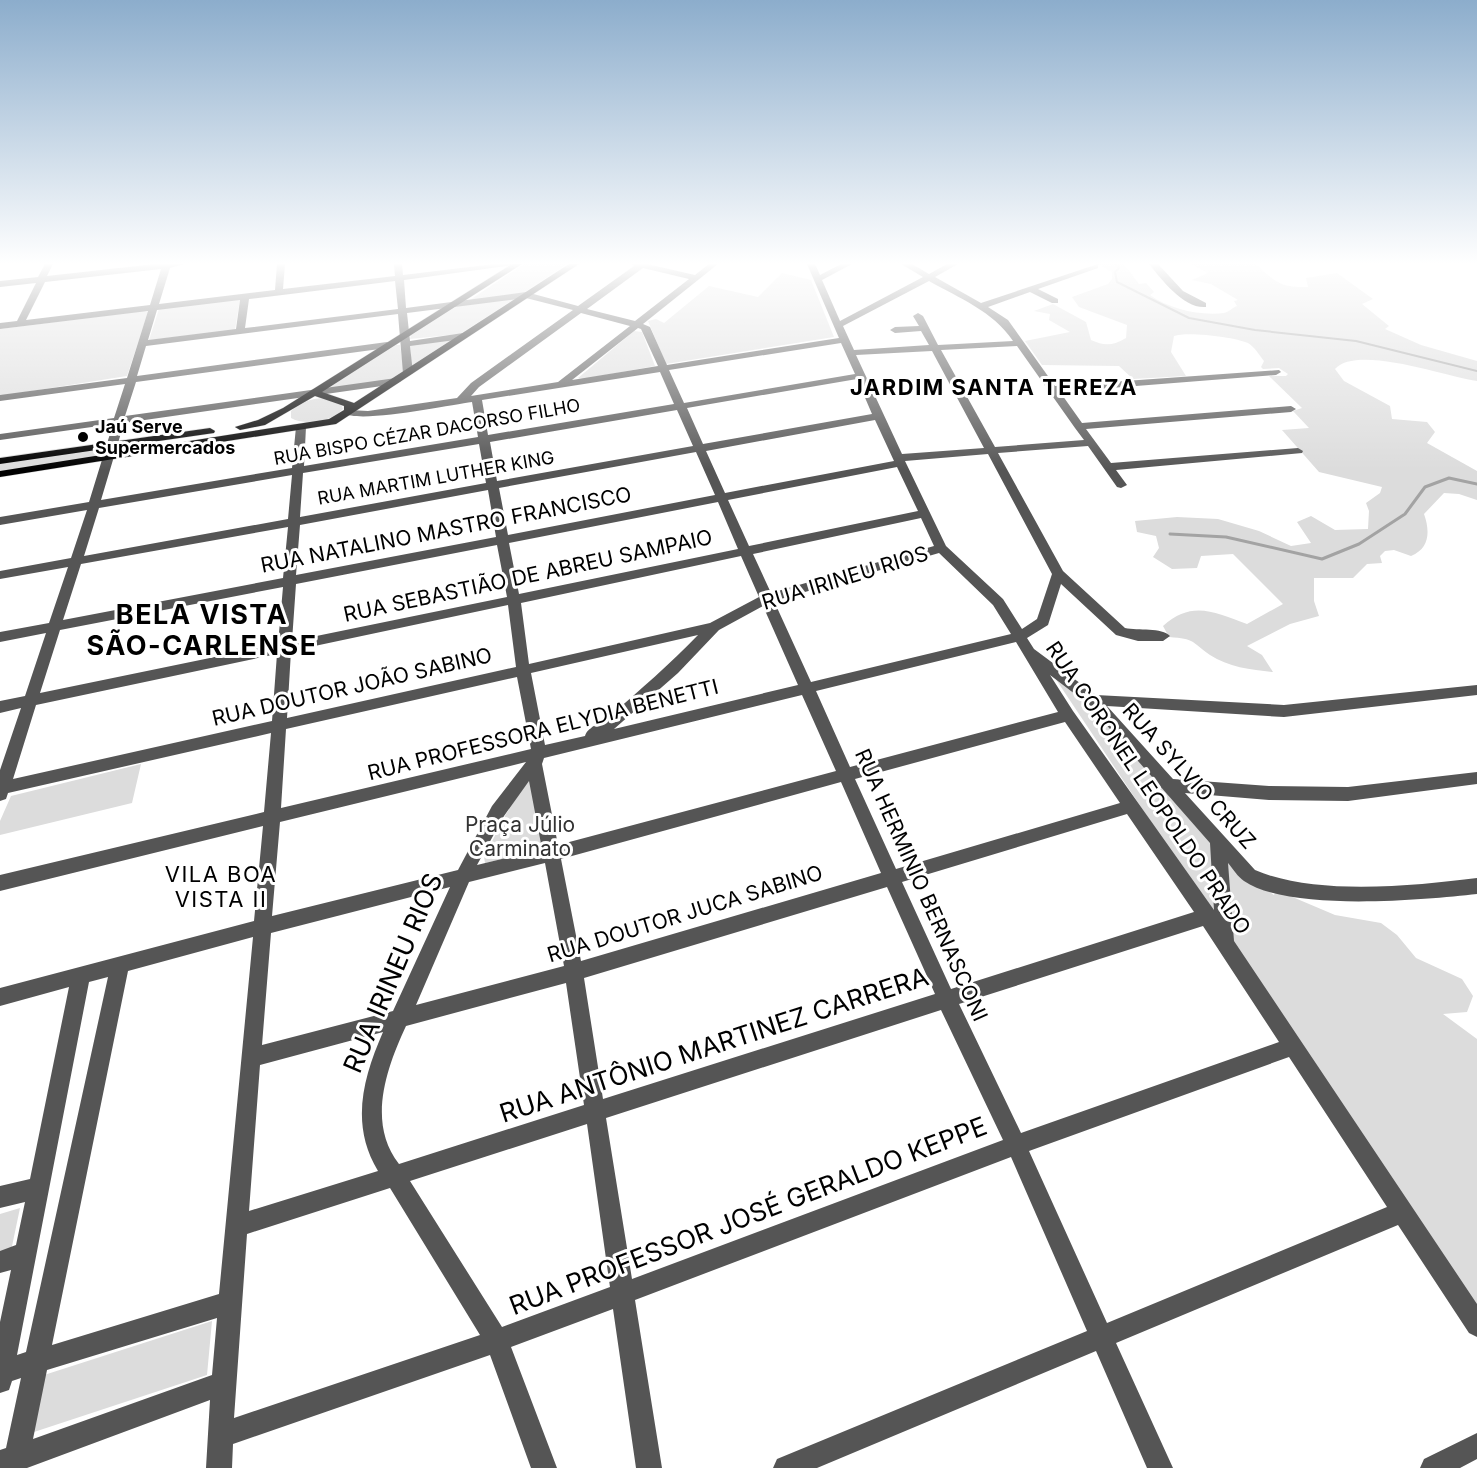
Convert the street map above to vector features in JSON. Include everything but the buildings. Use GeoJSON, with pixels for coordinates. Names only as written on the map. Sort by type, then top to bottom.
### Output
{"type":"FeatureCollection","features":[{"type":"Feature","properties":{"kind":"main road"},"geometry":{"type":"LineString","coordinates":[[0,474],[261,423],[287,410],[387,345],[405,340],[415,333]]}},
{"type":"Feature","properties":{"kind":"main road"},"geometry":{"type":"LineString","coordinates":[[0,462],[111,451],[332,422],[349,413],[468,333]]}},
{"type":"Feature","properties":{"kind":"main road"},"geometry":{"type":"LineString","coordinates":[[312,392],[350,404],[349,413]]}},
{"type":"Feature","properties":{"kind":"main road"},"geometry":{"type":"LineString","coordinates":[[287,410],[285,417],[287,422],[301,427]]}},
{"type":"Feature","properties":{"kind":"street"},"geometry":{"type":"LineString","coordinates":[[1,790],[111,451],[118,420],[146,333]]}},
{"type":"Feature","properties":{"kind":"street"},"geometry":{"type":"LineString","coordinates":[[142,344],[236,333]]}},
{"type":"Feature","properties":{"kind":"street"},"geometry":{"type":"LineString","coordinates":[[404,333],[408,373]]}},
{"type":"Feature","properties":{"kind":"street"},"geometry":{"type":"LineString","coordinates":[[548,333],[475,385],[468,400],[484,440],[514,601],[536,758],[574,972],[649,1468]]}},
{"type":"Feature","properties":{"kind":"street"},"geometry":{"type":"LineString","coordinates":[[560,385],[628,333]]}},
{"type":"Feature","properties":{"kind":"street","name":"RUA HERMINIO BERNASCONI"},"geometry":{"type":"LineString","coordinates":[[647,333],[809,688],[947,1001],[1016,1145],[1160,1468]]}},
{"type":"Feature","properties":{"kind":"street","name":"RUA CORONEL LEOPOLDO PRADO"},"geometry":{"type":"LineString","coordinates":[[842,333],[923,514],[941,548],[998,602],[1068,715],[1129,807],[1208,916],[1477,1324]]}},
{"type":"Feature","properties":{"kind":"street"},"geometry":{"type":"LineString","coordinates":[[927,333],[1058,574],[1121,632],[1138,636],[1163,636]]}},
{"type":"Feature","properties":{"kind":"street"},"geometry":{"type":"LineString","coordinates":[[1012,333],[1121,485]]}},
{"type":"Feature","properties":{"kind":"street"},"geometry":{"type":"LineString","coordinates":[[405,340],[463,336]]}},
{"type":"Feature","properties":{"kind":"street"},"geometry":{"type":"LineString","coordinates":[[332,422],[368,414],[844,340]]}},
{"type":"Feature","properties":{"kind":"street"},"geometry":{"type":"LineString","coordinates":[[850,353],[1019,343]]}},
{"type":"Feature","properties":{"kind":"street"},"geometry":{"type":"LineString","coordinates":[[0,398],[387,345]]}},
{"type":"Feature","properties":{"kind":"street"},"geometry":{"type":"LineString","coordinates":[[1053,389],[1276,372]]}},
{"type":"Feature","properties":{"kind":"street","name":"RUA BISPO CÉZAR DACORSO FILHO"},"geometry":{"type":"LineString","coordinates":[[0,521],[860,376]]}},
{"type":"Feature","properties":{"kind":"street"},"geometry":{"type":"LineString","coordinates":[[0,437],[396,381]]}},
{"type":"Feature","properties":{"kind":"street"},"geometry":{"type":"LineString","coordinates":[[1079,426],[1291,409]]}},
{"type":"Feature","properties":{"kind":"street"},"geometry":{"type":"LineString","coordinates":[[349,413],[368,414]]}},
{"type":"Feature","properties":{"kind":"street","name":"RUA MARTIM LUTHER KING"},"geometry":{"type":"LineString","coordinates":[[0,575],[878,416]]}},
{"type":"Feature","properties":{"kind":"street"},"geometry":{"type":"LineString","coordinates":[[219,1468],[223,1383],[272,818],[301,427]]}},
{"type":"Feature","properties":{"kind":"street","name":"RUA NATALINO MASTRO FRANCISCO"},"geometry":{"type":"LineString","coordinates":[[0,637],[899,460],[991,450],[1090,443]]}},
{"type":"Feature","properties":{"kind":"street"},"geometry":{"type":"LineString","coordinates":[[1108,467],[1298,451]]}},
{"type":"Feature","properties":{"kind":"street","name":"RUA SEBASTIÃO DE ABREU SAMPAIO"},"geometry":{"type":"LineString","coordinates":[[0,707],[923,514]]}},
{"type":"Feature","properties":{"kind":"street","name":"RUA IRINEU RIOS"},"geometry":{"type":"LineString","coordinates":[[581,742],[612,723],[674,669],[714,627],[768,598],[941,548]]}},
{"type":"Feature","properties":{"kind":"street","name":"RUA PROFESSORA ELYDIA BENETTI"},"geometry":{"type":"LineString","coordinates":[[0,883],[536,758],[581,742],[809,688],[1023,644],[1043,622],[1058,574]]}},
{"type":"Feature","properties":{"kind":"street","name":"RUA DOUTOR JOÃO SABINO"},"geometry":{"type":"LineString","coordinates":[[1,790],[714,627]]}},
{"type":"Feature","properties":{"kind":"street","name":"RUA SYLVIO CRUZ"},"geometry":{"type":"LineString","coordinates":[[1023,644],[1093,700],[1249,875],[1264,884],[1382,894],[1476,888]]}},
{"type":"Feature","properties":{"kind":"street"},"geometry":{"type":"LineString","coordinates":[[1093,700],[1284,711],[1477,690]]}},
{"type":"Feature","properties":{"kind":"street"},"geometry":{"type":"LineString","coordinates":[[0,997],[261,927],[552,854],[1068,715]]}},
{"type":"Feature","properties":{"kind":"street","name":"RUA IRINEU RIOS"},"geometry":{"type":"LineString","coordinates":[[536,758],[516,783],[495,816],[464,876],[378,1069],[370,1117],[375,1147],[384,1163],[395,1176],[497,1341],[544,1468]]}},
{"type":"Feature","properties":{"kind":"street"},"geometry":{"type":"LineString","coordinates":[[1171,785],[1269,793],[1348,794],[1477,778]]}},
{"type":"Feature","properties":{"kind":"street","name":"RUA DOUTOR JUCA SABINO"},"geometry":{"type":"LineString","coordinates":[[251,1058],[574,972],[1129,807]]}},
{"type":"Feature","properties":{"kind":"street"},"geometry":{"type":"LineString","coordinates":[[1218,840],[1226,943]]}},
{"type":"Feature","properties":{"kind":"street","name":"RUA ANTÔNIO MARTINEZ CARRERA"},"geometry":{"type":"LineString","coordinates":[[237,1226],[1208,916]]}},
{"type":"Feature","properties":{"kind":"street"},"geometry":{"type":"LineString","coordinates":[[10,1463],[36,1363],[120,965]]}},
{"type":"Feature","properties":{"kind":"street"},"geometry":{"type":"LineString","coordinates":[[1,1377],[81,976]]}},
{"type":"Feature","properties":{"kind":"street","name":"RUA PROFESSOR JOSÉ GERALDO KEPPE"},"geometry":{"type":"LineString","coordinates":[[222,1435],[497,1341],[1016,1145],[1294,1046]]}},
{"type":"Feature","properties":{"kind":"street"},"geometry":{"type":"LineString","coordinates":[[0,1197],[40,1186]]}},
{"type":"Feature","properties":{"kind":"street"},"geometry":{"type":"LineString","coordinates":[[786,1468],[1402,1212]]}},
{"type":"Feature","properties":{"kind":"street"},"geometry":{"type":"LineString","coordinates":[[0,1262],[27,1253]]}},
{"type":"Feature","properties":{"kind":"street"},"geometry":{"type":"LineString","coordinates":[[1,1377],[36,1363],[230,1302]]}},
{"type":"Feature","properties":{"kind":"street"},"geometry":{"type":"LineString","coordinates":[[10,1463],[223,1383]]}},
{"type":"Feature","properties":{"kind":"street"},"geometry":{"type":"LineString","coordinates":[[1433,1468],[1477,1446]]}},
{"type":"Feature","properties":{"kind":"green space"},"geometry":{"type":"Polygon","coordinates":[[[0,333],[141,333],[127,376],[0,396],[0,333]]]}},
{"type":"Feature","properties":{"kind":"green space"},"geometry":{"type":"Polygon","coordinates":[[[151,333],[213,333],[149,340],[151,333]]]}},
{"type":"Feature","properties":{"kind":"green space"},"geometry":{"type":"Polygon","coordinates":[[[415,333],[462,333],[410,339],[415,333]]]}},
{"type":"Feature","properties":{"kind":"green space"},"geometry":{"type":"Polygon","coordinates":[[[632,333],[642,333],[655,366],[578,378],[632,333]]]}},
{"type":"Feature","properties":{"kind":"green space"},"geometry":{"type":"Polygon","coordinates":[[[653,333],[832,333],[834,337],[666,364],[653,333]]]}},
{"type":"Feature","properties":{"kind":"green space"},"geometry":{"type":"Polygon","coordinates":[[[1067,333],[1089,333],[1091,340],[1109,344],[1126,338],[1126,333],[1393,333],[1421,345],[1477,361],[1477,381],[1382,361],[1346,362],[1335,369],[1344,381],[1390,406],[1392,419],[1427,422],[1435,432],[1427,443],[1477,471],[1477,500],[1459,494],[1444,493],[1424,514],[1427,538],[1422,548],[1411,556],[1394,550],[1385,551],[1380,556],[1382,563],[1367,564],[1353,578],[1314,578],[1314,601],[1319,616],[1290,624],[1247,646],[1262,655],[1273,672],[1232,665],[1210,655],[1189,640],[1169,637],[1163,626],[1184,613],[1204,611],[1247,624],[1283,604],[1233,554],[1201,556],[1197,568],[1172,569],[1153,557],[1159,548],[1156,536],[1137,532],[1135,521],[1177,517],[1218,519],[1259,531],[1291,546],[1311,543],[1297,522],[1311,516],[1335,530],[1368,529],[1369,511],[1366,503],[1380,493],[1382,487],[1319,472],[1282,430],[1309,428],[1293,411],[1302,408],[1269,376],[1288,374],[1279,368],[1263,369],[1261,367],[1264,361],[1248,343],[1211,335],[1174,336],[1171,352],[1186,376],[1133,379],[1119,366],[1042,365],[1025,341],[1067,333]]]}},
{"type":"Feature","properties":{"kind":"green space"},"geometry":{"type":"Polygon","coordinates":[[[453,339],[412,369],[410,345],[453,339]]]}},
{"type":"Feature","properties":{"kind":"green space"},"geometry":{"type":"Polygon","coordinates":[[[396,345],[400,345],[404,372],[394,380],[326,389],[396,345]]]}},
{"type":"Feature","properties":{"kind":"green space"},"geometry":{"type":"Polygon","coordinates":[[[325,398],[341,403],[343,409],[333,417],[318,421],[303,422],[291,418],[291,411],[299,405],[325,398]]]}},
{"type":"Feature","properties":{"kind":"green space"},"geometry":{"type":"Polygon","coordinates":[[[105,449],[102,460],[0,476],[0,464],[105,449]]]}},
{"type":"Feature","properties":{"kind":"green space"},"geometry":{"type":"Polygon","coordinates":[[[1053,675],[1085,702],[1243,873],[1274,895],[1276,890],[1335,915],[1381,923],[1397,935],[1416,958],[1462,979],[1473,996],[1467,1012],[1443,1014],[1477,1039],[1477,1319],[1265,993],[1053,675]]]}},
{"type":"Feature","properties":{"kind":"green space"},"geometry":{"type":"Polygon","coordinates":[[[141,764],[132,803],[0,835],[0,821],[11,796],[141,764]]]}},
{"type":"Feature","properties":{"kind":"green space","name":"Praça Júlio Carminato"},"geometry":{"type":"Polygon","coordinates":[[[529,779],[547,849],[485,863],[484,857],[506,814],[529,779]]]}},
{"type":"Feature","properties":{"kind":"green space"},"geometry":{"type":"Polygon","coordinates":[[[20,1208],[11,1251],[0,1254],[0,1214],[20,1208]]]}},
{"type":"Feature","properties":{"kind":"green space"},"geometry":{"type":"Polygon","coordinates":[[[212,1321],[207,1375],[31,1433],[41,1376],[212,1321]]]}},
{"type":"Feature","properties":{"kind":"waterway"},"geometry":{"type":"LineString","coordinates":[[1278,333],[1356,341],[1477,371]]}},
{"type":"Feature","properties":{"kind":"waterway"},"geometry":{"type":"LineString","coordinates":[[1170,534],[1226,537],[1322,559],[1359,544],[1405,514],[1425,487],[1449,478],[1477,484]]}},
{"type":"Feature","properties":{"kind":"place","name":"Jaú Serve Supermercados"},"geometry":{"type":"Point","coordinates":[83,437]}},
{"type":"Feature","properties":{"kind":"district","name":"JARDIM SANTA TEREZA"},"geometry":{"type":"Point","coordinates":[994,387]}},
{"type":"Feature","properties":{"kind":"district","name":"BELA VISTA SÃO-CARLENSE"},"geometry":{"type":"Point","coordinates":[202,630]}},
{"type":"Feature","properties":{"kind":"district","name":"VILA BOA VISTA II"},"geometry":{"type":"Point","coordinates":[221,886]}}]}
